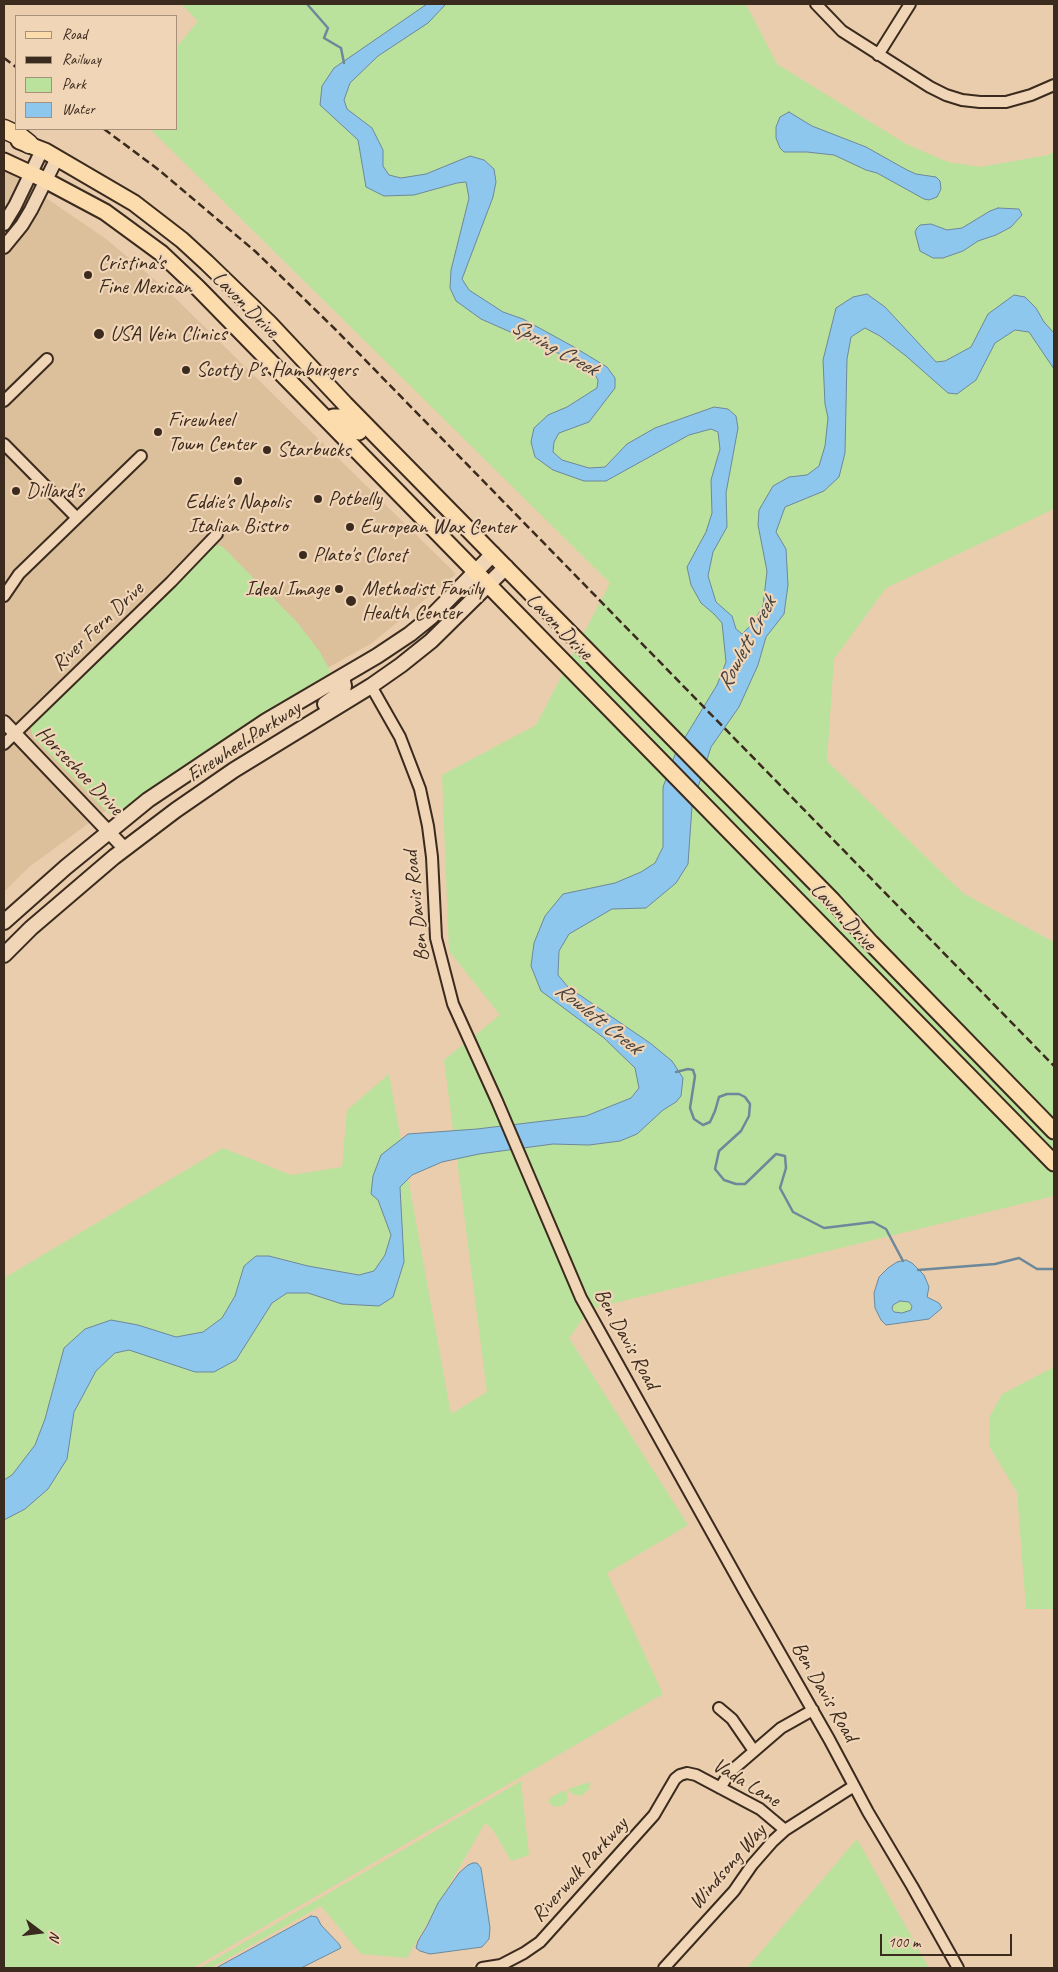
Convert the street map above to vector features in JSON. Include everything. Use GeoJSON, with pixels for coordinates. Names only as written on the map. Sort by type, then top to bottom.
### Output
{"type":"FeatureCollection","features":[{"type":"Feature","properties":{"kind":"highway"},"geometry":{"type":"LineString","coordinates":[[4,129],[35,147]]}},
{"type":"Feature","properties":{"kind":"main road","name":"Lavon Drive"},"geometry":{"type":"LineString","coordinates":[[4,135],[57,158],[134,203],[182,240],[269,323],[1054,1130]]}},
{"type":"Feature","properties":{"kind":"main road","name":"Lavon Drive"},"geometry":{"type":"LineString","coordinates":[[4,161],[45,180],[105,212],[161,253],[250,339],[488,586],[607,705],[1054,1163]]}},
{"type":"Feature","properties":{"kind":"main road"},"geometry":{"type":"LineString","coordinates":[[328,421],[338,416],[346,419],[393,463],[413,473]]}},
{"type":"Feature","properties":{"kind":"main road","name":"Firewheel Parkway"},"geometry":{"type":"LineString","coordinates":[[4,922],[109,831],[148,800],[257,726],[342,677],[410,634],[476,573],[493,554]]}},
{"type":"Feature","properties":{"kind":"main road","name":"Firewheel Parkway"},"geometry":{"type":"LineString","coordinates":[[4,955],[31,928],[124,849],[234,770],[371,686],[431,641],[506,567]]}},
{"type":"Feature","properties":{"kind":"main road"},"geometry":{"type":"LineString","coordinates":[[234,770],[264,744],[343,691],[342,677]]}},
{"type":"Feature","properties":{"kind":"street"},"geometry":{"type":"LineString","coordinates":[[816,4],[842,32],[946,95],[962,100],[986,103],[1006,102],[1030,96],[1054,85]]}},
{"type":"Feature","properties":{"kind":"street"},"geometry":{"type":"LineString","coordinates":[[878,55],[910,4]]}},
{"type":"Feature","properties":{"kind":"street"},"geometry":{"type":"LineString","coordinates":[[4,224],[31,173],[35,147]]}},
{"type":"Feature","properties":{"kind":"street"},"geometry":{"type":"LineString","coordinates":[[4,246],[22,225],[57,158]]}},
{"type":"Feature","properties":{"kind":"street"},"geometry":{"type":"LineString","coordinates":[[4,402],[47,359]]}},
{"type":"Feature","properties":{"kind":"street"},"geometry":{"type":"LineString","coordinates":[[4,444],[76,518]]}},
{"type":"Feature","properties":{"kind":"street"},"geometry":{"type":"LineString","coordinates":[[4,596],[19,574],[141,456]]}},
{"type":"Feature","properties":{"kind":"street","name":"River Fern Drive"},"geometry":{"type":"LineString","coordinates":[[4,744],[171,582],[217,534]]}},
{"type":"Feature","properties":{"kind":"street","name":"Ben Davis Road"},"geometry":{"type":"LineString","coordinates":[[371,686],[400,737],[420,790],[431,850],[434,916],[439,956],[453,1004],[497,1101],[581,1298],[958,1968]]}},
{"type":"Feature","properties":{"kind":"street","name":"Horseshoe Drive"},"geometry":{"type":"LineString","coordinates":[[4,722],[124,849]]}},
{"type":"Feature","properties":{"kind":"street"},"geometry":{"type":"LineString","coordinates":[[718,1708],[732,1719],[754,1751]]}},
{"type":"Feature","properties":{"kind":"street"},"geometry":{"type":"LineString","coordinates":[[720,1788],[730,1772],[781,1728],[813,1710]]}},
{"type":"Feature","properties":{"kind":"street","name":"Vada Lane"},"geometry":{"type":"LineString","coordinates":[[686,1773],[696,1775],[760,1809],[786,1830]]}},
{"type":"Feature","properties":{"kind":"street","name":"Riverwalk Parkway"},"geometry":{"type":"LineString","coordinates":[[488,1968],[501,1965],[524,1954],[540,1942],[654,1815],[675,1779],[686,1773]]}},
{"type":"Feature","properties":{"kind":"street","name":"Windsong Way"},"geometry":{"type":"LineString","coordinates":[[664,1968],[734,1891],[752,1865],[786,1830],[854,1786]]}},
{"type":"Feature","properties":{"kind":"shaded area","name":"Firewheel Town Center"},"geometry":{"type":"Polygon","coordinates":[[[4,172],[11,174],[106,239],[167,290],[456,574],[372,643],[216,730],[29,867],[4,892],[4,172]]]}},
{"type":"Feature","properties":{"kind":"green space"},"geometry":{"type":"Polygon","coordinates":[[[181,4],[746,4],[777,64],[906,144],[948,162],[980,167],[1048,155],[1054,152],[1054,509],[886,588],[834,659],[827,761],[964,894],[1054,942],[1054,1196],[590,1309],[569,1338],[688,1525],[607,1573],[663,1694],[193,1968],[4,1968],[4,1278],[223,1148],[291,1175],[342,1167],[347,1110],[389,1074],[451,1414],[487,1392],[444,1060],[500,1015],[449,951],[442,775],[536,725],[610,583],[151,130],[178,130],[178,46],[198,21],[181,4]]]}},
{"type":"Feature","properties":{"kind":"green space"},"geometry":{"type":"Polygon","coordinates":[[[219,545],[297,622],[320,652],[329,669],[329,676],[202,759],[169,777],[116,815],[109,814],[33,737],[30,726],[202,556],[212,547],[219,545]]]}},
{"type":"Feature","properties":{"kind":"green space"},"geometry":{"type":"Polygon","coordinates":[[[900,1301],[909,1302],[912,1306],[911,1310],[902,1313],[894,1312],[892,1309],[893,1305],[900,1301]]]}},
{"type":"Feature","properties":{"kind":"green space"},"geometry":{"type":"Polygon","coordinates":[[[1054,1367],[1054,1609],[1026,1609],[1017,1492],[989,1446],[990,1416],[1002,1394],[1054,1367]]]}},
{"type":"Feature","properties":{"kind":"green space"},"geometry":{"type":"Polygon","coordinates":[[[521,1781],[529,1855],[511,1861],[493,1830],[485,1823],[407,1958],[361,1954],[321,1906],[211,1968],[200,1968],[521,1781]]]}},
{"type":"Feature","properties":{"kind":"green space"},"geometry":{"type":"Polygon","coordinates":[[[590,1782],[589,1789],[581,1796],[572,1794],[568,1789],[590,1782]]]}},
{"type":"Feature","properties":{"kind":"green space"},"geometry":{"type":"Polygon","coordinates":[[[566,1790],[568,1799],[564,1805],[555,1807],[549,1803],[548,1801],[553,1796],[566,1790]]]}},
{"type":"Feature","properties":{"kind":"green space"},"geometry":{"type":"Polygon","coordinates":[[[857,1839],[929,1968],[747,1968],[857,1839]]]}},
{"type":"Feature","properties":{"kind":"water"},"geometry":{"type":"Polygon","coordinates":[[[427,4],[446,4],[428,23],[378,56],[350,83],[344,100],[347,109],[372,128],[383,150],[383,166],[389,175],[401,178],[426,174],[470,156],[484,160],[494,169],[496,182],[493,197],[462,279],[469,290],[503,312],[523,319],[574,347],[607,367],[615,378],[615,388],[589,422],[559,433],[554,442],[553,452],[562,460],[589,468],[605,467],[627,444],[655,428],[714,407],[728,409],[736,416],[738,428],[726,493],[727,527],[713,552],[708,576],[716,602],[732,616],[736,629],[742,634],[753,623],[763,606],[767,571],[758,525],[759,510],[773,486],[789,477],[807,475],[819,466],[825,446],[828,418],[825,404],[823,360],[836,308],[853,297],[867,294],[885,307],[936,362],[945,361],[971,347],[988,314],[1014,295],[1025,297],[1036,308],[1044,322],[1054,333],[1054,369],[1029,332],[1015,330],[995,343],[976,380],[957,394],[948,393],[880,336],[865,328],[851,337],[847,359],[845,453],[839,477],[824,491],[785,507],[776,532],[786,549],[788,585],[784,614],[766,637],[758,665],[739,707],[711,747],[692,806],[688,864],[676,883],[646,908],[612,909],[569,934],[559,951],[558,975],[568,987],[650,1043],[672,1061],[683,1078],[681,1096],[676,1102],[663,1110],[637,1134],[620,1141],[589,1145],[553,1144],[479,1154],[442,1162],[412,1175],[400,1187],[404,1262],[393,1297],[379,1306],[342,1304],[308,1293],[287,1293],[272,1303],[236,1360],[214,1372],[195,1372],[129,1350],[115,1353],[96,1371],[74,1412],[67,1459],[48,1489],[25,1509],[4,1520],[4,1480],[12,1475],[35,1445],[45,1419],[64,1348],[85,1329],[111,1320],[138,1325],[176,1337],[203,1332],[222,1318],[235,1296],[244,1266],[256,1256],[269,1256],[308,1266],[359,1275],[374,1271],[385,1255],[391,1235],[378,1200],[371,1194],[373,1176],[381,1155],[408,1134],[477,1129],[586,1116],[631,1098],[639,1088],[635,1068],[604,1038],[541,991],[531,966],[534,943],[545,916],[563,894],[615,883],[641,872],[655,863],[663,847],[663,787],[676,752],[717,685],[726,662],[722,623],[701,603],[691,585],[687,567],[706,532],[712,513],[711,480],[720,449],[718,432],[711,429],[689,435],[606,481],[584,481],[553,470],[535,457],[531,442],[534,428],[548,415],[567,407],[597,388],[598,380],[595,375],[558,353],[481,319],[456,301],[450,288],[451,270],[469,198],[466,182],[414,195],[384,196],[366,187],[358,140],[320,105],[322,86],[334,68],[427,4]]]}},
{"type":"Feature","properties":{"kind":"water"},"geometry":{"type":"Polygon","coordinates":[[[789,112],[812,126],[866,147],[916,174],[936,177],[940,181],[941,189],[937,197],[929,200],[924,199],[877,173],[834,155],[784,152],[776,138],[776,127],[780,117],[789,112]]]}},
{"type":"Feature","properties":{"kind":"water"},"geometry":{"type":"Polygon","coordinates":[[[998,208],[1019,209],[1022,215],[1011,227],[996,235],[978,241],[963,251],[943,258],[933,258],[920,251],[915,232],[920,225],[931,224],[947,230],[962,228],[998,208]]]}},
{"type":"Feature","properties":{"kind":"water"},"geometry":{"type":"Polygon","coordinates":[[[906,1260],[912,1263],[924,1275],[929,1287],[927,1297],[939,1303],[942,1308],[929,1319],[886,1325],[881,1320],[875,1308],[874,1293],[879,1277],[897,1262],[906,1260]],[[900,1301],[893,1305],[892,1309],[894,1312],[902,1313],[911,1310],[912,1306],[909,1302],[900,1301]]]}},
{"type":"Feature","properties":{"kind":"water"},"geometry":{"type":"Polygon","coordinates":[[[473,1863],[477,1863],[481,1868],[490,1928],[489,1939],[482,1947],[430,1954],[420,1951],[416,1948],[418,1941],[438,1903],[459,1873],[473,1863]]]}},
{"type":"Feature","properties":{"kind":"water"},"geometry":{"type":"Polygon","coordinates":[[[311,1916],[317,1917],[321,1925],[341,1948],[301,1968],[216,1968],[311,1916]]]}},
{"type":"Feature","properties":{"kind":"waterway"},"geometry":{"type":"LineString","coordinates":[[307,4],[328,28],[324,38],[341,48],[344,63]]}},
{"type":"Feature","properties":{"kind":"waterway"},"geometry":{"type":"LineString","coordinates":[[676,1072],[688,1069],[693,1070],[695,1076],[690,1108],[694,1119],[703,1125],[710,1122],[719,1097],[727,1094],[739,1094],[745,1097],[750,1104],[749,1116],[741,1131],[719,1151],[715,1169],[724,1180],[736,1184],[745,1184],[776,1154],[785,1156],[786,1168],[780,1188],[793,1212],[824,1228],[873,1222],[886,1229],[903,1261]]}},
{"type":"Feature","properties":{"kind":"waterway"},"geometry":{"type":"LineString","coordinates":[[918,1270],[995,1264],[1019,1258],[1037,1269],[1054,1269]]}},
{"type":"Feature","properties":{"kind":"railway"},"geometry":{"type":"LineString","coordinates":[[4,58],[15,66]]}},
{"type":"Feature","properties":{"kind":"railway"},"geometry":{"type":"LineString","coordinates":[[105,130],[159,170],[256,252],[336,330],[1054,1066]]}},
{"type":"Feature","properties":{"kind":"place","name":"Cristina's Fine Mexican"},"geometry":{"type":"Point","coordinates":[88,275]}},
{"type":"Feature","properties":{"kind":"place","name":"USA Vein Clinics"},"geometry":{"type":"Point","coordinates":[99,334]}},
{"type":"Feature","properties":{"kind":"place","name":"Scotty P's Hamburgers"},"geometry":{"type":"Point","coordinates":[186,370]}},
{"type":"Feature","properties":{"kind":"place","name":"Firewheel Town Center"},"geometry":{"type":"Point","coordinates":[158,432]}},
{"type":"Feature","properties":{"kind":"place","name":"Starbucks"},"geometry":{"type":"Point","coordinates":[267,450]}},
{"type":"Feature","properties":{"kind":"place","name":"Eddie's Napolis Italian Bistro"},"geometry":{"type":"Point","coordinates":[238,481]}},
{"type":"Feature","properties":{"kind":"place","name":"Dillard's"},"geometry":{"type":"Point","coordinates":[16,491]}},
{"type":"Feature","properties":{"kind":"place","name":"Potbelly"},"geometry":{"type":"Point","coordinates":[318,499]}},
{"type":"Feature","properties":{"kind":"place","name":"European Wax Center"},"geometry":{"type":"Point","coordinates":[350,527]}},
{"type":"Feature","properties":{"kind":"place","name":"Plato's Closet"},"geometry":{"type":"Point","coordinates":[303,555]}},
{"type":"Feature","properties":{"kind":"place","name":"Ideal Image"},"geometry":{"type":"Point","coordinates":[339,589]}},
{"type":"Feature","properties":{"kind":"place","name":"Methodist Family Health Center"},"geometry":{"type":"Point","coordinates":[351,601]}},
{"type":"Feature","properties":{"kind":"water label","name":"Spring Creek"},"geometry":{"type":"Point","coordinates":[554,348]}},
{"type":"Feature","properties":{"kind":"water label","name":"Rowlett Creek"},"geometry":{"type":"Point","coordinates":[747,644]}},
{"type":"Feature","properties":{"kind":"water label","name":"Rowlett Creek"},"geometry":{"type":"Point","coordinates":[598,1019]}}]}
